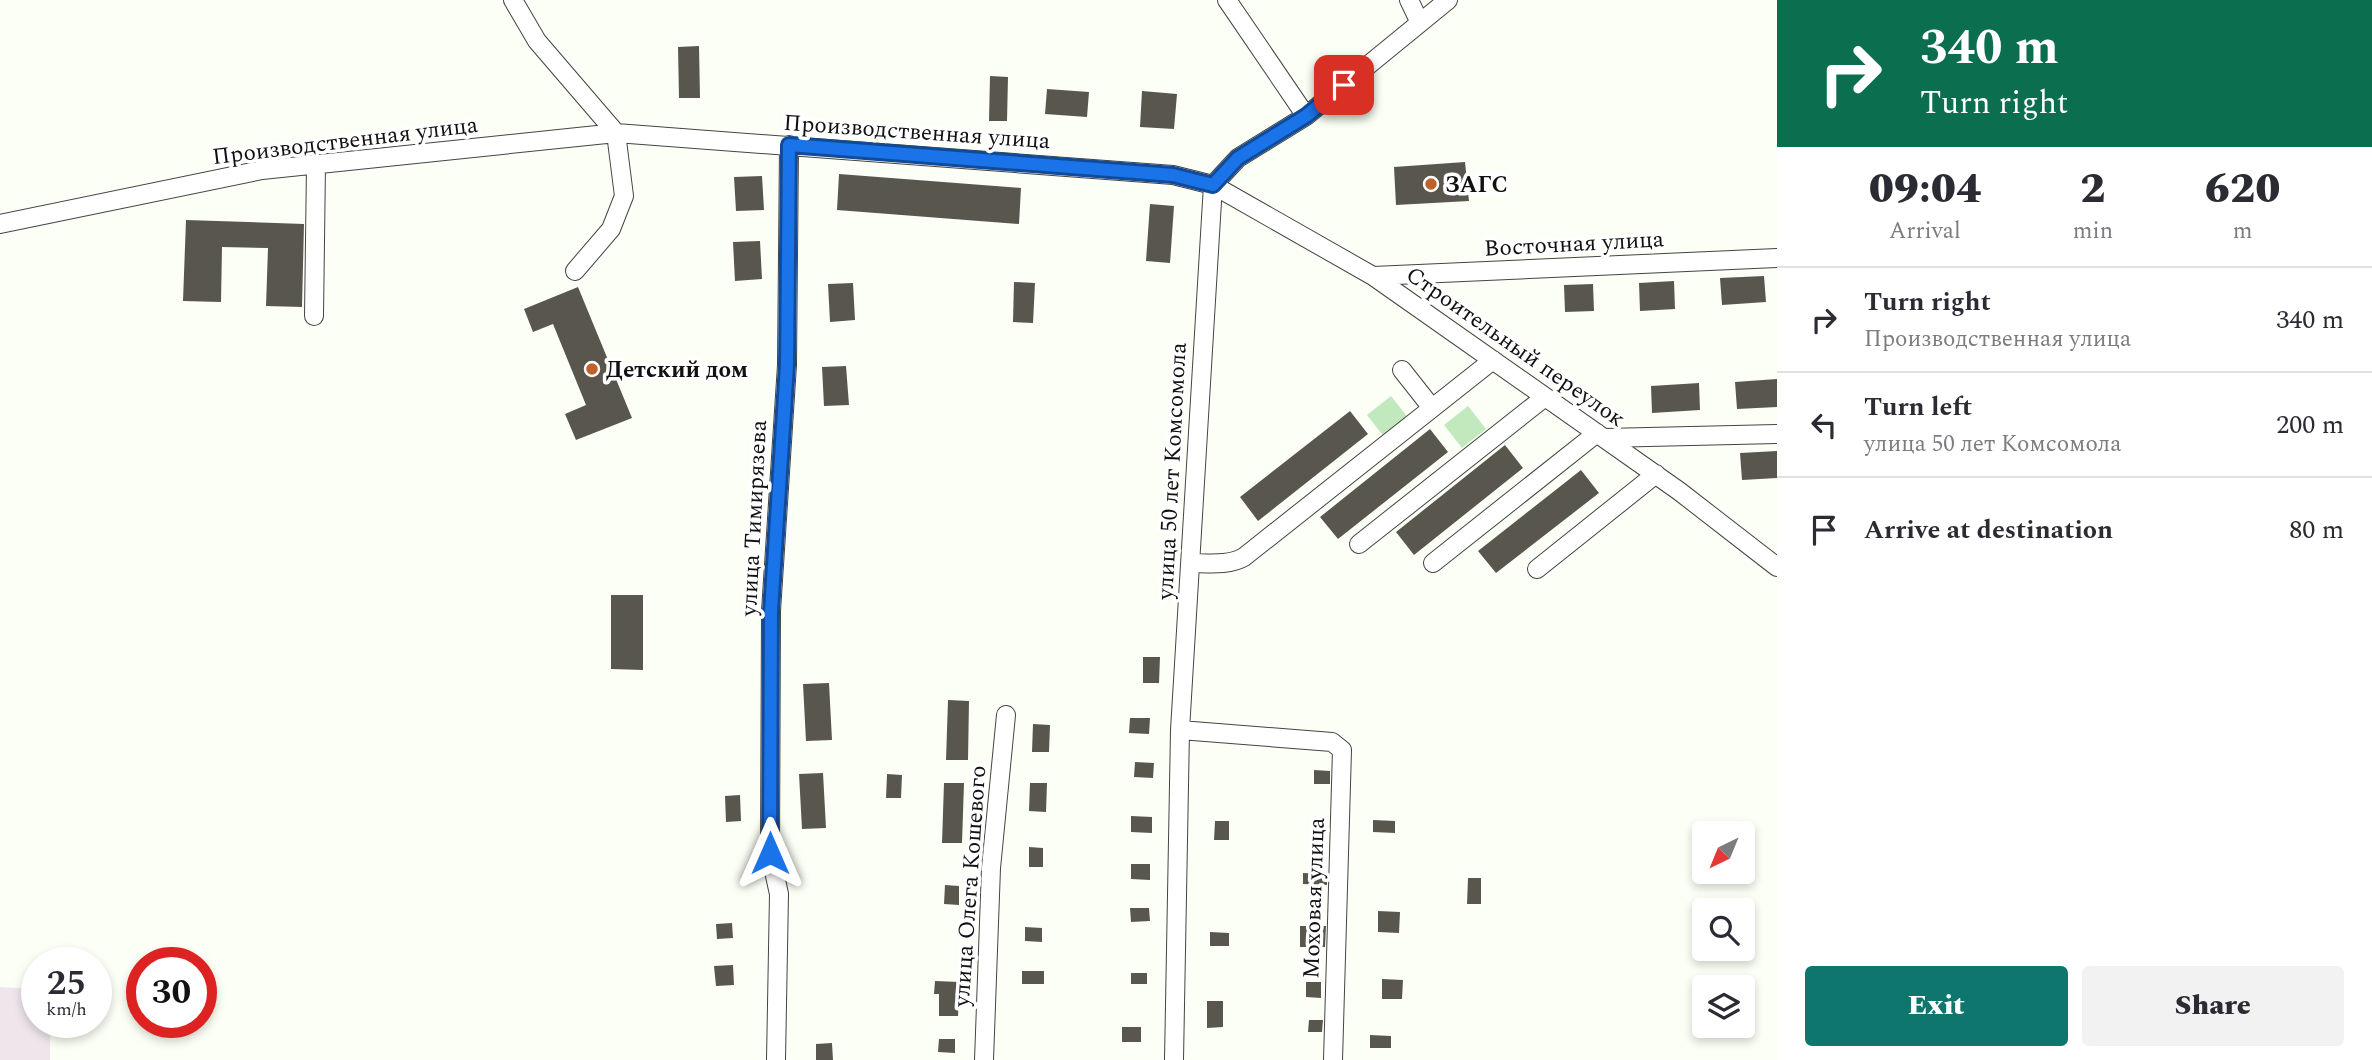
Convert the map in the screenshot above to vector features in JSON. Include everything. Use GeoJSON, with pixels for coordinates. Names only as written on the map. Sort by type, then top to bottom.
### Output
{"type":"FeatureCollection","features":[{"type":"Feature","properties":{"kind":"street"},"geometry":{"type":"LineString","coordinates":[[513,0],[537,41],[616,133],[624,196],[611,229],[575,271]]}},
{"type":"Feature","properties":{"kind":"street"},"geometry":{"type":"LineString","coordinates":[[1227,0],[1306,116]]}},
{"type":"Feature","properties":{"kind":"street"},"geometry":{"type":"LineString","coordinates":[[1409,0],[1419,22]]}},
{"type":"Feature","properties":{"kind":"street"},"geometry":{"type":"LineString","coordinates":[[1213,185],[1238,158],[1306,116],[1448,0]]}},
{"type":"Feature","properties":{"kind":"street","name":"Производственная улица"},"geometry":{"type":"LineString","coordinates":[[0,224],[262,170],[616,133],[1173,175],[1213,185]]}},
{"type":"Feature","properties":{"kind":"street","name":"улица Тимирязева"},"geometry":{"type":"LineString","coordinates":[[776,1060],[779,894],[770,853],[771,611],[787,365],[789,145]]}},
{"type":"Feature","properties":{"kind":"street"},"geometry":{"type":"LineString","coordinates":[[314,316],[316,164]]}},
{"type":"Feature","properties":{"kind":"street","name":"Строительный переулок"},"geometry":{"type":"LineString","coordinates":[[1213,185],[1373,276],[1656,474],[1777,567]]}},
{"type":"Feature","properties":{"kind":"street","name":"улица 50 лет Комсомола"},"geometry":{"type":"LineString","coordinates":[[1174,1060],[1180,730],[1213,185]]}},
{"type":"Feature","properties":{"kind":"street","name":"Восточная улица"},"geometry":{"type":"LineString","coordinates":[[1373,276],[1777,258]]}},
{"type":"Feature","properties":{"kind":"street"},"geometry":{"type":"LineString","coordinates":[[1190,564],[1237,561],[1493,360]]}},
{"type":"Feature","properties":{"kind":"street"},"geometry":{"type":"LineString","coordinates":[[1402,370],[1432,408]]}},
{"type":"Feature","properties":{"kind":"street"},"geometry":{"type":"LineString","coordinates":[[1359,544],[1545,397]]}},
{"type":"Feature","properties":{"kind":"street"},"geometry":{"type":"LineString","coordinates":[[1433,563],[1601,435],[1777,434]]}},
{"type":"Feature","properties":{"kind":"street"},"geometry":{"type":"LineString","coordinates":[[1536,569],[1656,474]]}},
{"type":"Feature","properties":{"kind":"street","name":"улица Олега Кошевого"},"geometry":{"type":"LineString","coordinates":[[984,1060],[991,868],[1006,715]]}},
{"type":"Feature","properties":{"kind":"street","name":"Моховая улица"},"geometry":{"type":"LineString","coordinates":[[1180,730],[1332,742],[1342,751],[1333,1060]]}},
{"type":"Feature","properties":{"kind":"shaded area"},"geometry":{"type":"Polygon","coordinates":[[[0,987],[21,988],[21,1038],[50,1038],[50,1060],[0,1060],[0,987]]]}},
{"type":"Feature","properties":{"kind":"green space"},"geometry":{"type":"Polygon","coordinates":[[[1391,396],[1409,419],[1385,438],[1367,415],[1391,396]]]}},
{"type":"Feature","properties":{"kind":"green space"},"geometry":{"type":"Polygon","coordinates":[[[1468,406],[1486,429],[1462,448],[1444,425],[1468,406]]]}},
{"type":"Feature","properties":{"kind":"building"},"geometry":{"type":"Polygon","coordinates":[[[699,46],[700,98],[679,98],[678,47],[699,46]]]}},
{"type":"Feature","properties":{"kind":"building"},"geometry":{"type":"Polygon","coordinates":[[[990,76],[1008,77],[1007,121],[989,121],[990,76]]]}},
{"type":"Feature","properties":{"kind":"building"},"geometry":{"type":"Polygon","coordinates":[[[1047,89],[1089,92],[1087,117],[1045,114],[1047,89]]]}},
{"type":"Feature","properties":{"kind":"building"},"geometry":{"type":"Polygon","coordinates":[[[1142,91],[1177,94],[1174,129],[1140,127],[1142,91]]]}},
{"type":"Feature","properties":{"kind":"building","name":"ЗАГС"},"geometry":{"type":"Polygon","coordinates":[[[1465,162],[1469,201],[1396,205],[1394,167],[1465,162]]]}},
{"type":"Feature","properties":{"kind":"building"},"geometry":{"type":"Polygon","coordinates":[[[839,174],[1021,188],[1019,224],[837,210],[839,174]]]}},
{"type":"Feature","properties":{"kind":"building"},"geometry":{"type":"Polygon","coordinates":[[[762,176],[764,210],[736,211],[734,177],[762,176]]]}},
{"type":"Feature","properties":{"kind":"building"},"geometry":{"type":"Polygon","coordinates":[[[1150,204],[1174,206],[1170,263],[1146,261],[1150,204]]]}},
{"type":"Feature","properties":{"kind":"building"},"geometry":{"type":"Polygon","coordinates":[[[186,220],[304,224],[302,307],[266,306],[268,248],[222,247],[221,302],[183,301],[186,220]]]}},
{"type":"Feature","properties":{"kind":"building"},"geometry":{"type":"Polygon","coordinates":[[[760,241],[762,279],[735,281],[733,242],[760,241]]]}},
{"type":"Feature","properties":{"kind":"building"},"geometry":{"type":"Polygon","coordinates":[[[1764,276],[1766,302],[1722,305],[1720,278],[1764,276]]]}},
{"type":"Feature","properties":{"kind":"building"},"geometry":{"type":"Polygon","coordinates":[[[1674,281],[1675,309],[1640,311],[1639,283],[1674,281]]]}},
{"type":"Feature","properties":{"kind":"building"},"geometry":{"type":"Polygon","coordinates":[[[1014,282],[1035,283],[1033,323],[1013,322],[1014,282]]]}},
{"type":"Feature","properties":{"kind":"building"},"geometry":{"type":"Polygon","coordinates":[[[853,283],[855,320],[830,322],[828,284],[853,283]]]}},
{"type":"Feature","properties":{"kind":"building"},"geometry":{"type":"Polygon","coordinates":[[[1593,284],[1594,311],[1565,312],[1564,285],[1593,284]]]}},
{"type":"Feature","properties":{"kind":"building","name":"Детский дом"},"geometry":{"type":"Polygon","coordinates":[[[578,287],[632,418],[576,440],[565,414],[586,405],[553,324],[533,332],[524,309],[578,287]]]}},
{"type":"Feature","properties":{"kind":"building"},"geometry":{"type":"Polygon","coordinates":[[[846,366],[849,405],[824,406],[822,367],[846,366]]]}},
{"type":"Feature","properties":{"kind":"building"},"geometry":{"type":"Polygon","coordinates":[[[1777,379],[1777,407],[1737,409],[1735,382],[1777,379]]]}},
{"type":"Feature","properties":{"kind":"building"},"geometry":{"type":"Polygon","coordinates":[[[1699,383],[1700,410],[1652,413],[1651,386],[1699,383]]]}},
{"type":"Feature","properties":{"kind":"building"},"geometry":{"type":"Polygon","coordinates":[[[1350,411],[1368,434],[1258,521],[1240,497],[1350,411]]]}},
{"type":"Feature","properties":{"kind":"building"},"geometry":{"type":"Polygon","coordinates":[[[1430,429],[1448,452],[1338,539],[1320,517],[1430,429]]]}},
{"type":"Feature","properties":{"kind":"building"},"geometry":{"type":"Polygon","coordinates":[[[1505,445],[1523,468],[1414,555],[1396,532],[1505,445]]]}},
{"type":"Feature","properties":{"kind":"building"},"geometry":{"type":"Polygon","coordinates":[[[1777,451],[1777,478],[1742,480],[1740,453],[1777,451]]]}},
{"type":"Feature","properties":{"kind":"building"},"geometry":{"type":"Polygon","coordinates":[[[1581,470],[1599,493],[1496,573],[1478,551],[1581,470]]]}},
{"type":"Feature","properties":{"kind":"building"},"geometry":{"type":"Polygon","coordinates":[[[611,595],[643,595],[643,670],[611,669],[611,595]]]}},
{"type":"Feature","properties":{"kind":"building"},"geometry":{"type":"Polygon","coordinates":[[[1143,657],[1160,657],[1159,683],[1143,683],[1143,657]]]}},
{"type":"Feature","properties":{"kind":"building"},"geometry":{"type":"Polygon","coordinates":[[[829,683],[832,740],[806,741],[803,684],[829,683]]]}},
{"type":"Feature","properties":{"kind":"building"},"geometry":{"type":"Polygon","coordinates":[[[948,700],[969,701],[968,760],[946,760],[948,700]]]}},
{"type":"Feature","properties":{"kind":"building"},"geometry":{"type":"Polygon","coordinates":[[[1130,718],[1150,718],[1149,734],[1129,733],[1130,718]]]}},
{"type":"Feature","properties":{"kind":"building"},"geometry":{"type":"Polygon","coordinates":[[[1033,724],[1050,725],[1049,752],[1032,752],[1033,724]]]}},
{"type":"Feature","properties":{"kind":"building"},"geometry":{"type":"Polygon","coordinates":[[[1135,762],[1154,763],[1153,778],[1134,777],[1135,762]]]}},
{"type":"Feature","properties":{"kind":"building"},"geometry":{"type":"Polygon","coordinates":[[[1314,770],[1330,771],[1330,784],[1314,784],[1314,770]]]}},
{"type":"Feature","properties":{"kind":"building"},"geometry":{"type":"Polygon","coordinates":[[[823,773],[826,828],[802,829],[799,774],[823,773]]]}},
{"type":"Feature","properties":{"kind":"building"},"geometry":{"type":"Polygon","coordinates":[[[887,774],[902,775],[901,798],[886,798],[887,774]]]}},
{"type":"Feature","properties":{"kind":"building"},"geometry":{"type":"Polygon","coordinates":[[[944,783],[964,783],[962,843],[942,843],[944,783]]]}},
{"type":"Feature","properties":{"kind":"building"},"geometry":{"type":"Polygon","coordinates":[[[1030,783],[1047,783],[1046,812],[1029,811],[1030,783]]]}},
{"type":"Feature","properties":{"kind":"building"},"geometry":{"type":"Polygon","coordinates":[[[740,795],[741,821],[726,822],[725,796],[740,795]]]}},
{"type":"Feature","properties":{"kind":"building"},"geometry":{"type":"Polygon","coordinates":[[[1131,816],[1152,817],[1152,833],[1131,832],[1131,816]]]}},
{"type":"Feature","properties":{"kind":"building"},"geometry":{"type":"Polygon","coordinates":[[[1373,820],[1395,821],[1395,833],[1373,832],[1373,820]]]}},
{"type":"Feature","properties":{"kind":"building"},"geometry":{"type":"Polygon","coordinates":[[[1215,821],[1229,821],[1229,840],[1214,840],[1215,821]]]}},
{"type":"Feature","properties":{"kind":"building"},"geometry":{"type":"Polygon","coordinates":[[[1029,847],[1043,848],[1043,867],[1029,867],[1029,847]]]}},
{"type":"Feature","properties":{"kind":"building"},"geometry":{"type":"Polygon","coordinates":[[[1131,864],[1150,864],[1150,880],[1131,879],[1131,864]]]}},
{"type":"Feature","properties":{"kind":"building"},"geometry":{"type":"Polygon","coordinates":[[[1303,873],[1327,874],[1327,885],[1303,884],[1303,873]]]}},
{"type":"Feature","properties":{"kind":"building"},"geometry":{"type":"Polygon","coordinates":[[[1468,878],[1481,878],[1481,904],[1467,904],[1468,878]]]}},
{"type":"Feature","properties":{"kind":"building"},"geometry":{"type":"Polygon","coordinates":[[[945,885],[959,886],[959,905],[944,904],[945,885]]]}},
{"type":"Feature","properties":{"kind":"building"},"geometry":{"type":"Polygon","coordinates":[[[1130,908],[1149,908],[1150,921],[1131,922],[1130,908]]]}},
{"type":"Feature","properties":{"kind":"building"},"geometry":{"type":"Polygon","coordinates":[[[1378,911],[1400,912],[1399,933],[1378,932],[1378,911]]]}},
{"type":"Feature","properties":{"kind":"building"},"geometry":{"type":"Polygon","coordinates":[[[732,923],[733,938],[717,939],[716,924],[732,923]]]}},
{"type":"Feature","properties":{"kind":"building"},"geometry":{"type":"Polygon","coordinates":[[[1300,926],[1326,926],[1325,947],[1300,947],[1300,926]]]}},
{"type":"Feature","properties":{"kind":"building"},"geometry":{"type":"Polygon","coordinates":[[[1025,927],[1042,928],[1042,942],[1025,941],[1025,927]]]}},
{"type":"Feature","properties":{"kind":"building"},"geometry":{"type":"Polygon","coordinates":[[[1210,932],[1229,933],[1229,946],[1210,946],[1210,932]]]}},
{"type":"Feature","properties":{"kind":"building"},"geometry":{"type":"Polygon","coordinates":[[[733,965],[734,985],[716,986],[714,966],[733,965]]]}},
{"type":"Feature","properties":{"kind":"building"},"geometry":{"type":"Polygon","coordinates":[[[1022,971],[1044,971],[1044,984],[1022,984],[1022,971]]]}},
{"type":"Feature","properties":{"kind":"building"},"geometry":{"type":"Polygon","coordinates":[[[1131,973],[1147,973],[1147,984],[1131,984],[1131,973]]]}},
{"type":"Feature","properties":{"kind":"building"},"geometry":{"type":"Polygon","coordinates":[[[1382,979],[1403,980],[1402,999],[1382,999],[1382,979]]]}},
{"type":"Feature","properties":{"kind":"building"},"geometry":{"type":"Polygon","coordinates":[[[935,981],[960,982],[958,1016],[939,1016],[939,994],[934,994],[935,981]]]}},
{"type":"Feature","properties":{"kind":"building"},"geometry":{"type":"Polygon","coordinates":[[[1306,982],[1321,982],[1321,998],[1306,997],[1306,982]]]}},
{"type":"Feature","properties":{"kind":"building"},"geometry":{"type":"Polygon","coordinates":[[[1207,1001],[1223,1001],[1223,1027],[1207,1028],[1207,1001]]]}},
{"type":"Feature","properties":{"kind":"building"},"geometry":{"type":"Polygon","coordinates":[[[1309,1020],[1323,1020],[1322,1032],[1308,1032],[1309,1020]]]}},
{"type":"Feature","properties":{"kind":"building"},"geometry":{"type":"Polygon","coordinates":[[[1122,1027],[1141,1027],[1141,1042],[1122,1042],[1122,1027]]]}},
{"type":"Feature","properties":{"kind":"building"},"geometry":{"type":"Polygon","coordinates":[[[1370,1035],[1391,1036],[1391,1048],[1370,1048],[1370,1035]]]}},
{"type":"Feature","properties":{"kind":"building"},"geometry":{"type":"Polygon","coordinates":[[[939,1039],[955,1039],[955,1053],[938,1052],[939,1039]]]}},
{"type":"Feature","properties":{"kind":"building"},"geometry":{"type":"Polygon","coordinates":[[[832,1043],[833,1060],[816,1060],[816,1044],[832,1043]]]}},
{"type":"Feature","properties":{"kind":"place","name":"ЗАГС"},"geometry":{"type":"Point","coordinates":[1431,184]}},
{"type":"Feature","properties":{"kind":"place","name":"Детский дом"},"geometry":{"type":"Point","coordinates":[592,369]}},
{"type":"Feature","properties":{"kind":"route"},"geometry":{"type":"LineString","coordinates":[[770,853],[771,611],[787,365],[789,145],[1173,175],[1213,185],[1238,158],[1306,116],[1344,85]]}}]}
